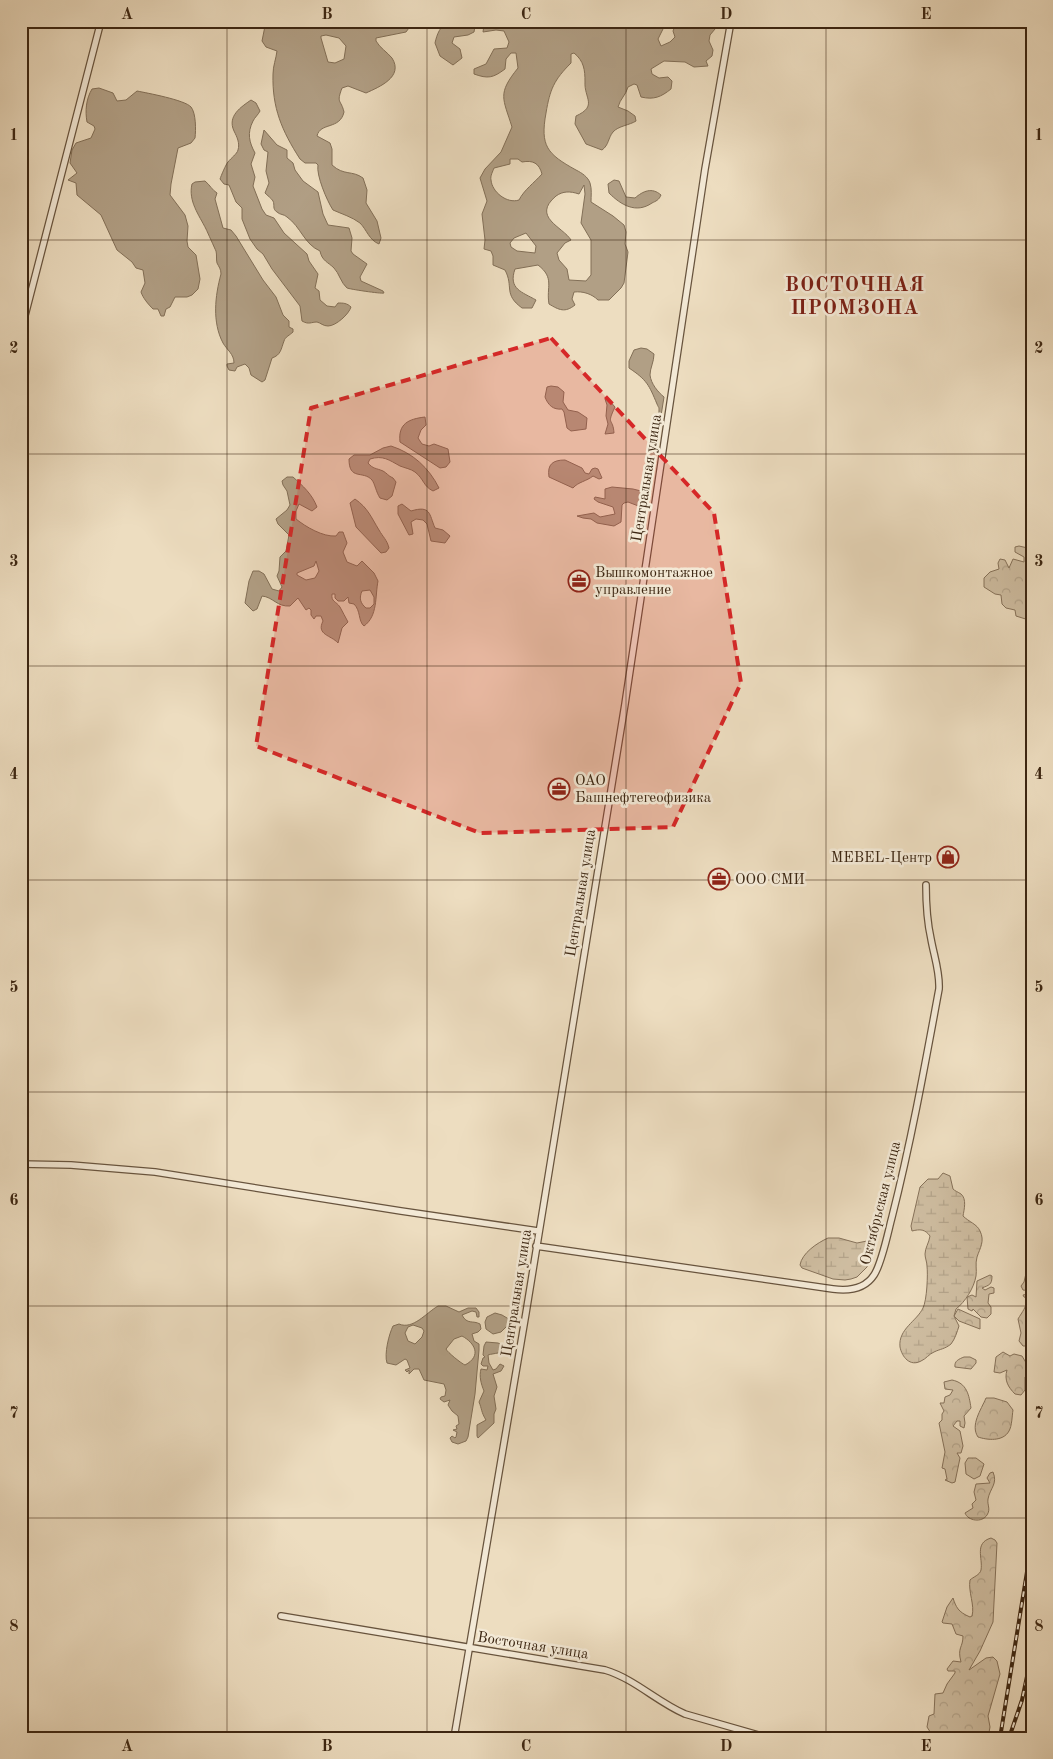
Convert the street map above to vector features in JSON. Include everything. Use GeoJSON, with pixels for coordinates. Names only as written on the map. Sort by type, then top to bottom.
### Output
{"type":"FeatureCollection","features":[{"type":"Feature","properties":{"kind":"street"},"geometry":{"type":"LineString","coordinates":[[21,331],[101,21]]}},
{"type":"Feature","properties":{"kind":"street","name":"Центральная улица"},"geometry":{"type":"LineString","coordinates":[[454,1738],[623,712],[705,169],[731,21]]}},
{"type":"Feature","properties":{"kind":"street","name":"Октябрьская улица"},"geometry":{"type":"LineString","coordinates":[[536,1246],[842,1290],[858,1288],[870,1280],[877,1270],[896,1201],[939,989],[939,975],[930,939],[926,911],[926,885]]}},
{"type":"Feature","properties":{"kind":"street"},"geometry":{"type":"LineString","coordinates":[[21,1164],[71,1165],[155,1172],[538,1231]]}},
{"type":"Feature","properties":{"kind":"street","name":"Восточная улица"},"geometry":{"type":"LineString","coordinates":[[281,1616],[590,1667],[610,1672],[634,1683],[676,1710],[706,1721],[769,1738]]}},
{"type":"Feature","properties":{"kind":"highlighted area"},"geometry":{"type":"Polygon","coordinates":[[[551,338],[714,513],[741,683],[673,827],[480,833],[256,746],[311,408],[551,338]]]}},
{"type":"Feature","properties":{"kind":"green space"},"geometry":{"type":"Polygon","coordinates":[[[1015,547],[1032,549],[1032,621],[1016,616],[1015,610],[1006,608],[1002,604],[1001,595],[995,594],[984,587],[984,578],[990,572],[999,569],[998,563],[1000,559],[1005,560],[1009,568],[1013,559],[1024,562],[1024,557],[1015,552],[1015,547]]]}},
{"type":"Feature","properties":{"kind":"green space"},"geometry":{"type":"Polygon","coordinates":[[[943,1173],[950,1176],[953,1189],[963,1196],[965,1205],[963,1216],[979,1229],[982,1241],[976,1260],[976,1276],[973,1285],[966,1299],[956,1309],[954,1316],[959,1326],[954,1340],[947,1347],[932,1353],[917,1363],[913,1363],[907,1360],[903,1354],[900,1341],[905,1330],[923,1308],[927,1275],[925,1252],[930,1236],[922,1230],[912,1231],[911,1226],[920,1187],[928,1179],[938,1179],[943,1173]]]}},
{"type":"Feature","properties":{"kind":"green space"},"geometry":{"type":"Polygon","coordinates":[[[828,1238],[839,1238],[857,1243],[867,1241],[871,1245],[867,1267],[857,1277],[845,1280],[833,1279],[802,1268],[800,1265],[804,1256],[828,1238]]]}},
{"type":"Feature","properties":{"kind":"green space"},"geometry":{"type":"Polygon","coordinates":[[[1032,1257],[1032,1291],[1023,1290],[1021,1286],[1032,1257]]]}},
{"type":"Feature","properties":{"kind":"green space"},"geometry":{"type":"Polygon","coordinates":[[[990,1275],[992,1276],[991,1283],[982,1288],[985,1290],[991,1287],[994,1288],[994,1293],[989,1294],[988,1303],[991,1307],[991,1314],[987,1318],[981,1317],[973,1309],[972,1311],[968,1309],[967,1297],[972,1295],[976,1297],[977,1281],[990,1275]]]}},
{"type":"Feature","properties":{"kind":"green space"},"geometry":{"type":"Polygon","coordinates":[[[1032,1293],[1032,1338],[1028,1336],[1026,1346],[1023,1346],[1019,1341],[1021,1333],[1018,1319],[1027,1301],[1027,1298],[1023,1295],[1032,1293]]]}},
{"type":"Feature","properties":{"kind":"green space"},"geometry":{"type":"Polygon","coordinates":[[[958,1309],[980,1319],[980,1329],[959,1321],[954,1316],[958,1309]]]}},
{"type":"Feature","properties":{"kind":"green space"},"geometry":{"type":"Polygon","coordinates":[[[1003,1352],[1010,1356],[1014,1354],[1022,1356],[1031,1371],[1025,1377],[1025,1390],[1021,1395],[1015,1394],[1009,1386],[1006,1380],[1007,1370],[1000,1373],[994,1372],[996,1357],[1003,1352]]]}},
{"type":"Feature","properties":{"kind":"green space"},"geometry":{"type":"Polygon","coordinates":[[[964,1357],[976,1360],[971,1369],[955,1367],[956,1362],[964,1357]]]}},
{"type":"Feature","properties":{"kind":"green space"},"geometry":{"type":"Polygon","coordinates":[[[952,1380],[964,1387],[968,1394],[971,1408],[964,1416],[964,1428],[960,1426],[960,1421],[957,1421],[953,1426],[960,1431],[963,1446],[961,1453],[957,1453],[960,1458],[955,1482],[952,1483],[945,1480],[947,1479],[945,1469],[942,1468],[945,1452],[939,1423],[942,1420],[944,1411],[940,1403],[944,1403],[945,1397],[950,1395],[953,1390],[945,1389],[944,1382],[952,1380]]]}},
{"type":"Feature","properties":{"kind":"green space"},"geometry":{"type":"Polygon","coordinates":[[[986,1398],[1007,1402],[1013,1410],[1009,1431],[999,1439],[978,1437],[976,1432],[977,1418],[986,1398]]]}},
{"type":"Feature","properties":{"kind":"green space"},"geometry":{"type":"Polygon","coordinates":[[[968,1458],[976,1458],[984,1464],[980,1476],[974,1479],[966,1474],[965,1463],[968,1458]]]}},
{"type":"Feature","properties":{"kind":"green space"},"geometry":{"type":"Polygon","coordinates":[[[993,1472],[995,1480],[988,1499],[988,1513],[985,1518],[979,1520],[969,1518],[965,1513],[973,1508],[972,1504],[976,1500],[974,1492],[976,1484],[990,1483],[987,1478],[993,1472]]]}},
{"type":"Feature","properties":{"kind":"green space"},"geometry":{"type":"Polygon","coordinates":[[[991,1538],[997,1543],[993,1622],[969,1670],[986,1658],[993,1657],[997,1661],[1000,1674],[988,1716],[990,1727],[988,1738],[934,1738],[927,1727],[929,1716],[934,1714],[935,1694],[943,1693],[955,1673],[955,1671],[948,1671],[947,1669],[953,1661],[961,1662],[960,1650],[963,1640],[963,1636],[956,1634],[952,1624],[942,1622],[947,1607],[953,1598],[960,1611],[970,1617],[972,1616],[970,1580],[980,1572],[981,1547],[986,1540],[991,1538]]]}},
{"type":"Feature","properties":{"kind":"shaded area"},"geometry":{"type":"Polygon","coordinates":[[[266,21],[414,21],[406,32],[376,38],[376,41],[392,58],[395,65],[395,71],[392,76],[383,84],[366,93],[348,86],[342,88],[339,99],[344,112],[342,118],[322,129],[317,136],[330,143],[332,165],[340,171],[363,178],[367,190],[366,203],[377,221],[381,238],[379,244],[370,237],[360,223],[333,210],[320,181],[318,165],[316,163],[305,163],[294,149],[279,119],[274,98],[273,71],[277,51],[266,47],[262,41],[266,21]],[[326,35],[321,36],[328,62],[335,63],[344,59],[346,46],[339,38],[326,35]]]}},
{"type":"Feature","properties":{"kind":"shaded area"},"geometry":{"type":"Polygon","coordinates":[[[449,21],[653,21],[656,25],[666,23],[658,39],[661,46],[670,42],[675,37],[673,31],[677,21],[712,21],[715,29],[710,35],[709,41],[713,50],[712,56],[706,61],[708,66],[694,67],[685,62],[664,61],[651,69],[652,74],[659,78],[668,77],[672,81],[671,89],[657,97],[641,97],[637,85],[634,84],[628,87],[618,107],[635,116],[636,121],[615,130],[602,150],[586,144],[575,124],[576,116],[587,109],[588,101],[583,66],[580,59],[574,53],[571,54],[571,63],[560,75],[551,91],[544,124],[545,141],[548,148],[558,159],[586,177],[591,185],[591,202],[624,225],[626,232],[625,244],[628,252],[624,283],[609,300],[598,300],[587,293],[574,292],[572,299],[575,305],[565,310],[556,308],[549,304],[548,279],[538,265],[515,269],[513,281],[515,285],[521,292],[536,300],[532,308],[522,308],[513,299],[505,270],[493,265],[491,251],[484,249],[485,240],[482,214],[487,201],[480,178],[485,169],[501,152],[512,127],[504,102],[504,90],[518,68],[516,53],[511,53],[506,59],[505,69],[497,74],[483,77],[474,74],[474,69],[486,64],[494,49],[507,48],[509,42],[504,31],[483,32],[484,25],[475,26],[474,32],[454,37],[452,43],[460,49],[462,58],[453,65],[440,56],[435,43],[439,31],[449,21]],[[510,159],[510,164],[494,168],[491,178],[497,193],[505,199],[514,201],[519,200],[542,174],[535,163],[510,159]],[[584,185],[579,194],[567,192],[559,194],[549,203],[547,210],[551,221],[571,240],[565,243],[557,253],[559,260],[567,269],[569,280],[586,281],[591,275],[591,240],[581,223],[585,194],[584,185]],[[526,233],[514,238],[510,243],[511,247],[517,251],[535,253],[536,246],[526,233]]]}},
{"type":"Feature","properties":{"kind":"shaded area"},"geometry":{"type":"Polygon","coordinates":[[[99,88],[113,93],[117,101],[126,100],[137,91],[166,97],[187,104],[194,113],[195,138],[191,143],[178,148],[170,195],[185,215],[188,226],[188,247],[196,255],[200,279],[198,289],[187,297],[175,297],[170,307],[166,309],[164,316],[161,316],[158,309],[153,309],[141,292],[145,283],[143,270],[136,268],[132,262],[117,250],[101,215],[77,195],[76,183],[68,180],[77,173],[70,163],[72,150],[76,143],[91,138],[95,129],[94,126],[87,122],[86,105],[92,89],[99,88]]]}},
{"type":"Feature","properties":{"kind":"shaded area"},"geometry":{"type":"Polygon","coordinates":[[[251,100],[256,103],[260,111],[251,125],[249,133],[251,145],[255,153],[251,164],[255,177],[253,186],[266,215],[274,218],[284,233],[307,254],[309,261],[318,274],[315,288],[319,291],[320,300],[327,306],[335,307],[338,303],[342,303],[351,307],[348,313],[335,324],[325,326],[317,322],[308,323],[302,321],[300,306],[250,239],[242,219],[242,208],[236,202],[229,185],[224,184],[220,179],[227,163],[238,150],[238,140],[232,126],[232,121],[236,112],[251,100]]]}},
{"type":"Feature","properties":{"kind":"shaded area"},"geometry":{"type":"Polygon","coordinates":[[[264,130],[277,145],[287,150],[287,158],[293,163],[295,170],[303,181],[318,192],[323,214],[328,225],[349,228],[352,238],[351,251],[367,264],[360,277],[361,281],[384,293],[347,288],[336,270],[324,259],[320,251],[310,244],[292,221],[275,210],[273,201],[265,193],[269,183],[266,171],[268,152],[264,150],[261,144],[264,130]]]}},
{"type":"Feature","properties":{"kind":"shaded area"},"geometry":{"type":"Polygon","coordinates":[[[614,180],[619,181],[626,197],[635,198],[641,193],[651,191],[661,195],[657,200],[646,206],[640,208],[629,207],[609,193],[608,184],[614,180]]]}},
{"type":"Feature","properties":{"kind":"shaded area"},"geometry":{"type":"Polygon","coordinates":[[[205,181],[217,193],[215,199],[223,228],[231,230],[236,236],[263,280],[276,297],[283,315],[289,321],[289,327],[293,329],[293,332],[286,337],[279,353],[272,358],[265,380],[262,382],[251,375],[249,368],[245,364],[237,367],[235,371],[229,370],[227,366],[227,364],[234,363],[234,360],[223,343],[216,318],[216,300],[221,271],[217,263],[216,251],[195,208],[191,190],[192,184],[195,182],[205,181]]]}},
{"type":"Feature","properties":{"kind":"shaded area"},"geometry":{"type":"Polygon","coordinates":[[[647,349],[654,354],[650,375],[655,388],[664,397],[660,422],[653,438],[655,454],[651,449],[650,439],[658,417],[659,408],[647,383],[629,368],[629,361],[634,350],[647,349]]]}},
{"type":"Feature","properties":{"kind":"shaded area"},"geometry":{"type":"Polygon","coordinates":[[[547,387],[558,387],[564,392],[563,402],[568,410],[578,412],[587,418],[586,429],[571,431],[567,428],[562,409],[556,409],[551,406],[545,397],[547,387]]]}},
{"type":"Feature","properties":{"kind":"shaded area"},"geometry":{"type":"Polygon","coordinates":[[[605,399],[608,399],[615,407],[610,419],[614,433],[605,434],[608,424],[605,399]]]}},
{"type":"Feature","properties":{"kind":"shaded area"},"geometry":{"type":"Polygon","coordinates":[[[425,417],[426,425],[421,430],[418,438],[422,444],[429,446],[434,444],[448,449],[450,462],[446,467],[440,468],[400,442],[401,431],[405,423],[425,417]]]}},
{"type":"Feature","properties":{"kind":"shaded area"},"geometry":{"type":"Polygon","coordinates":[[[391,446],[419,462],[439,488],[433,491],[427,487],[415,472],[389,460],[382,458],[370,459],[368,463],[370,465],[384,472],[396,482],[392,496],[387,500],[380,498],[372,480],[351,470],[349,459],[354,455],[370,455],[391,446]]]}},
{"type":"Feature","properties":{"kind":"shaded area"},"geometry":{"type":"Polygon","coordinates":[[[565,460],[582,468],[585,473],[589,474],[592,469],[598,469],[602,478],[599,479],[593,476],[573,488],[549,477],[550,466],[554,462],[565,460]]]}},
{"type":"Feature","properties":{"kind":"shaded area"},"geometry":{"type":"Polygon","coordinates":[[[287,477],[293,477],[310,494],[317,507],[312,511],[299,504],[296,511],[296,519],[326,535],[336,536],[339,532],[343,532],[347,543],[343,552],[347,562],[357,566],[362,561],[374,573],[378,581],[374,611],[372,617],[364,626],[356,607],[354,604],[349,603],[348,597],[344,601],[338,601],[335,598],[335,594],[332,594],[333,600],[340,607],[348,622],[342,628],[338,643],[321,629],[323,621],[321,616],[316,616],[314,619],[311,615],[311,610],[309,608],[306,610],[298,598],[290,606],[286,606],[262,596],[257,609],[253,611],[245,603],[253,571],[259,571],[264,574],[272,589],[279,591],[282,587],[277,576],[280,557],[286,551],[289,535],[278,524],[276,519],[290,505],[287,491],[282,481],[287,477]],[[316,561],[314,566],[297,573],[297,575],[306,580],[315,578],[319,571],[316,561]],[[370,590],[362,591],[361,602],[366,608],[370,608],[374,604],[374,597],[370,590]]]}},
{"type":"Feature","properties":{"kind":"shaded area"},"geometry":{"type":"Polygon","coordinates":[[[612,487],[645,492],[646,505],[641,507],[628,502],[624,503],[622,505],[621,522],[614,526],[597,523],[591,519],[577,516],[594,513],[600,517],[615,514],[613,507],[594,499],[595,497],[605,499],[605,489],[612,487]]]}},
{"type":"Feature","properties":{"kind":"shaded area"},"geometry":{"type":"Polygon","coordinates":[[[355,499],[366,509],[386,541],[389,548],[386,552],[381,553],[356,527],[350,503],[355,499]]]}},
{"type":"Feature","properties":{"kind":"shaded area"},"geometry":{"type":"Polygon","coordinates":[[[402,504],[411,511],[418,509],[426,510],[435,528],[443,530],[450,536],[445,543],[431,541],[427,524],[423,520],[416,519],[411,522],[413,534],[409,535],[398,514],[398,506],[402,504]]]}},
{"type":"Feature","properties":{"kind":"shaded area"},"geometry":{"type":"Polygon","coordinates":[[[438,1306],[446,1306],[459,1312],[468,1308],[476,1308],[479,1312],[479,1317],[477,1317],[476,1312],[472,1311],[462,1315],[468,1321],[480,1324],[481,1329],[472,1334],[474,1341],[479,1344],[479,1350],[475,1394],[468,1437],[466,1441],[458,1444],[452,1442],[450,1438],[452,1436],[456,1437],[457,1432],[453,1430],[457,1429],[456,1426],[459,1424],[458,1416],[448,1405],[450,1400],[444,1402],[440,1399],[445,1396],[444,1384],[424,1380],[419,1369],[414,1369],[409,1374],[409,1370],[407,1372],[405,1370],[410,1368],[405,1359],[396,1365],[387,1363],[386,1359],[387,1344],[393,1326],[414,1323],[438,1306]],[[413,1325],[408,1327],[405,1333],[408,1341],[415,1344],[422,1337],[424,1331],[422,1328],[413,1325]],[[462,1336],[454,1339],[446,1349],[465,1365],[474,1358],[475,1350],[470,1342],[462,1336]]]}},
{"type":"Feature","properties":{"kind":"shaded area"},"geometry":{"type":"Polygon","coordinates":[[[495,1313],[512,1321],[501,1332],[493,1334],[486,1329],[485,1322],[487,1317],[495,1313]]]}},
{"type":"Feature","properties":{"kind":"shaded area"},"geometry":{"type":"Polygon","coordinates":[[[486,1342],[498,1343],[507,1347],[501,1352],[488,1355],[489,1363],[493,1370],[500,1364],[504,1366],[501,1371],[493,1374],[497,1387],[494,1396],[496,1409],[494,1423],[478,1438],[477,1425],[486,1420],[479,1402],[484,1391],[480,1374],[481,1369],[487,1370],[488,1366],[481,1364],[485,1357],[483,1355],[486,1342]]]}},
{"type":"Feature","properties":{"kind":"railway"},"geometry":{"type":"LineString","coordinates":[[1000,1738],[1032,1541]]}},
{"type":"Feature","properties":{"kind":"railway"},"geometry":{"type":"LineString","coordinates":[[1009,1738],[1022,1700],[1032,1653]]}},
{"type":"Feature","properties":{"kind":"place","name":"Вышкомонтажное управление"},"geometry":{"type":"Point","coordinates":[579,581]}},
{"type":"Feature","properties":{"kind":"place","name":"ОАО Башнефтегеофизика"},"geometry":{"type":"Point","coordinates":[559,789]}},
{"type":"Feature","properties":{"kind":"place","name":"MEBEL-Центр"},"geometry":{"type":"Point","coordinates":[948,857]}},
{"type":"Feature","properties":{"kind":"place","name":"ООО СМИ"},"geometry":{"type":"Point","coordinates":[719,879]}},
{"type":"Feature","properties":{"kind":"district","name":"ВОСТОЧНАЯ ПРОМЗОНА"},"geometry":{"type":"Point","coordinates":[855,296]}}]}
